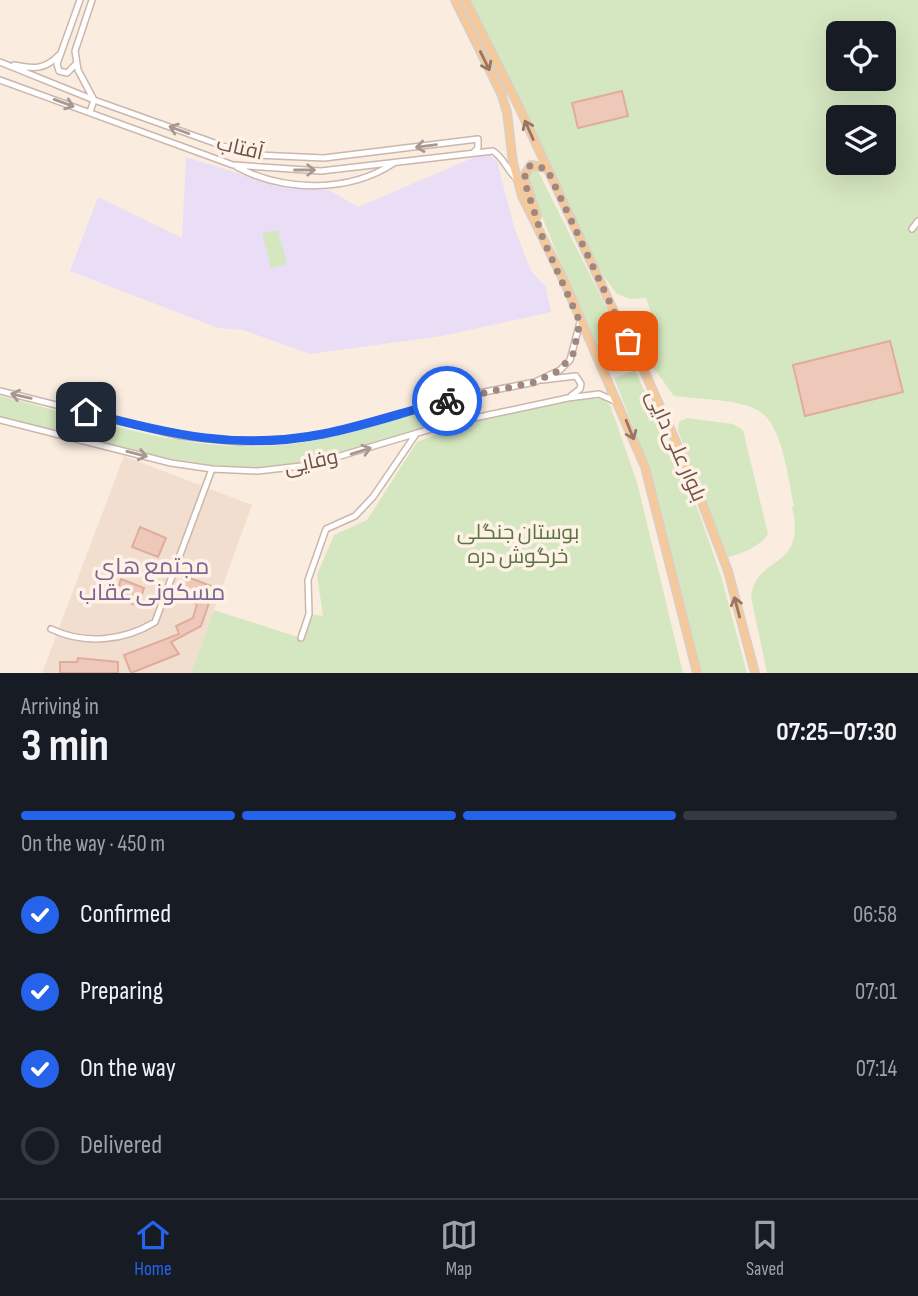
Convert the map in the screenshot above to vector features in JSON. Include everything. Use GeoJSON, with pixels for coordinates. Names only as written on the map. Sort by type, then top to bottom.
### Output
{"type":"FeatureCollection","features":[{"type":"Feature","properties":{"kind":"main road","name":"بلوار علی دایی"},"geometry":{"type":"LineString","coordinates":[[455,0],[501,93],[507,112],[517,179],[645,467],[697,673]]}},
{"type":"Feature","properties":{"kind":"main road","name":"بلوار علی دایی"},"geometry":{"type":"LineString","coordinates":[[465,0],[630,346],[641,363],[694,482],[728,571],[755,673]]}},
{"type":"Feature","properties":{"kind":"main road"},"geometry":{"type":"LineString","coordinates":[[543,239],[524,176],[531,165],[547,169]]}},
{"type":"Feature","properties":{"kind":"street"},"geometry":{"type":"LineString","coordinates":[[76,64],[71,72],[61,72],[58,67],[59,55],[80,0]]}},
{"type":"Feature","properties":{"kind":"street"},"geometry":{"type":"LineString","coordinates":[[90,112],[94,100],[76,64],[76,44],[92,0]]}},
{"type":"Feature","properties":{"kind":"street"},"geometry":{"type":"LineString","coordinates":[[2,63],[41,68],[59,55]]}},
{"type":"Feature","properties":{"kind":"street","name":"آفتاب"},"geometry":{"type":"LineString","coordinates":[[2,63],[94,100],[223,146],[257,155],[324,158],[478,139],[478,148],[474,152]]}},
{"type":"Feature","properties":{"kind":"street","name":"آفتاب"},"geometry":{"type":"LineString","coordinates":[[0,80],[231,164],[321,170],[493,151],[501,156],[507,169],[517,179]]}},
{"type":"Feature","properties":{"kind":"street"},"geometry":{"type":"LineString","coordinates":[[231,164],[259,179],[307,186],[344,183],[377,175],[397,161]]}},
{"type":"Feature","properties":{"kind":"street"},"geometry":{"type":"LineString","coordinates":[[912,229],[918,221]]}},
{"type":"Feature","properties":{"kind":"street","name":"وفایی"},"geometry":{"type":"LineString","coordinates":[[0,391],[180,436],[261,442],[326,434],[459,397],[535,382],[560,370],[569,360],[580,322]]}},
{"type":"Feature","properties":{"kind":"street"},"geometry":{"type":"LineString","coordinates":[[535,382],[576,376],[580,380],[580,389],[568,398]]}},
{"type":"Feature","properties":{"kind":"street","name":"وفایی"},"geometry":{"type":"LineString","coordinates":[[0,420],[171,463],[212,469],[258,471],[310,465],[472,418],[568,398],[599,394],[618,403]]}},
{"type":"Feature","properties":{"kind":"street"},"geometry":{"type":"LineString","coordinates":[[301,638],[309,614],[308,580],[326,529],[355,516],[373,497],[416,434]]}},
{"type":"Feature","properties":{"kind":"street"},"geometry":{"type":"LineString","coordinates":[[51,629],[67,636],[111,639],[137,634],[155,622],[212,469]]}},
{"type":"Feature","properties":{"kind":"shaded area"},"geometry":{"type":"Polygon","coordinates":[[[490,155],[497,161],[514,227],[531,271],[546,287],[551,312],[442,336],[310,354],[243,330],[218,328],[70,271],[98,197],[182,238],[186,157],[281,187],[329,190],[358,207],[477,156],[490,155]]]}},
{"type":"Feature","properties":{"kind":"shaded area","name":"مجتمع های مسکونی عقاب"},"geometry":{"type":"Polygon","coordinates":[[[124,456],[252,505],[191,673],[42,673],[124,456]]]}},
{"type":"Feature","properties":{"kind":"green space"},"geometry":{"type":"Polygon","coordinates":[[[470,0],[918,0],[918,673],[767,673],[751,597],[755,583],[762,574],[787,552],[793,542],[795,528],[787,468],[774,428],[767,418],[751,407],[674,396],[634,341],[651,313],[646,298],[630,299],[617,294],[583,241],[520,101],[470,0]]]}},
{"type":"Feature","properties":{"kind":"green space"},"geometry":{"type":"Polygon","coordinates":[[[537,169],[629,352],[617,354],[604,361],[567,280],[529,183],[528,173],[537,169]]]}},
{"type":"Feature","properties":{"kind":"green space"},"geometry":{"type":"Polygon","coordinates":[[[278,230],[287,264],[271,268],[262,233],[278,230]]]}},
{"type":"Feature","properties":{"kind":"green space"},"geometry":{"type":"Polygon","coordinates":[[[635,370],[698,510],[721,576],[747,673],[702,673],[652,475],[614,378],[635,370]]]}},
{"type":"Feature","properties":{"kind":"green space"},"geometry":{"type":"Polygon","coordinates":[[[0,396],[139,432],[210,444],[245,446],[281,445],[322,439],[441,406],[445,421],[306,462],[236,467],[161,456],[0,417],[0,396]]]}},
{"type":"Feature","properties":{"kind":"green space","name":"بوستان جنگلی خرگوش دره"},"geometry":{"type":"Polygon","coordinates":[[[589,398],[602,399],[610,405],[637,482],[683,673],[191,673],[214,610],[301,638],[309,614],[323,616],[317,575],[334,535],[367,520],[417,442],[472,421],[589,398]]]}},
{"type":"Feature","properties":{"kind":"green space"},"geometry":{"type":"Polygon","coordinates":[[[687,418],[733,424],[743,430],[768,534],[745,552],[728,557],[678,431],[679,422],[687,418]]]}},
{"type":"Feature","properties":{"kind":"building"},"geometry":{"type":"Polygon","coordinates":[[[622,91],[628,116],[578,128],[572,103],[622,91]]]}},
{"type":"Feature","properties":{"kind":"building"},"geometry":{"type":"Polygon","coordinates":[[[890,341],[903,392],[805,416],[793,365],[890,341]]]}},
{"type":"Feature","properties":{"kind":"building"},"geometry":{"type":"Polygon","coordinates":[[[140,527],[166,538],[158,557],[132,547],[140,527]]]}},
{"type":"Feature","properties":{"kind":"building"},"geometry":{"type":"Polygon","coordinates":[[[185,576],[211,586],[210,600],[201,626],[171,642],[179,654],[131,673],[124,655],[179,634],[176,626],[193,618],[197,604],[178,598],[185,576]]]}},
{"type":"Feature","properties":{"kind":"building"},"geometry":{"type":"Polygon","coordinates":[[[121,579],[144,588],[138,606],[115,597],[121,579]]]}},
{"type":"Feature","properties":{"kind":"building"},"geometry":{"type":"Polygon","coordinates":[[[78,658],[118,662],[118,673],[60,673],[60,662],[77,662],[78,658]]]}},
{"type":"Feature","properties":{"kind":"way so far"},"geometry":{"type":"LineString","coordinates":[[447,401],[535,382],[560,370],[573,354],[580,322],[543,239],[525,183],[525,170],[531,165],[547,169],[628,341]]}},
{"type":"Feature","properties":{"kind":"district","name":"مجتمع های مسکونی عقاب"},"geometry":{"type":"Point","coordinates":[152,580]}},
{"type":"Feature","properties":{"kind":"route"},"geometry":{"type":"LineString","coordinates":[[86,412],[180,436],[261,442],[326,434],[447,401]]}}]}
